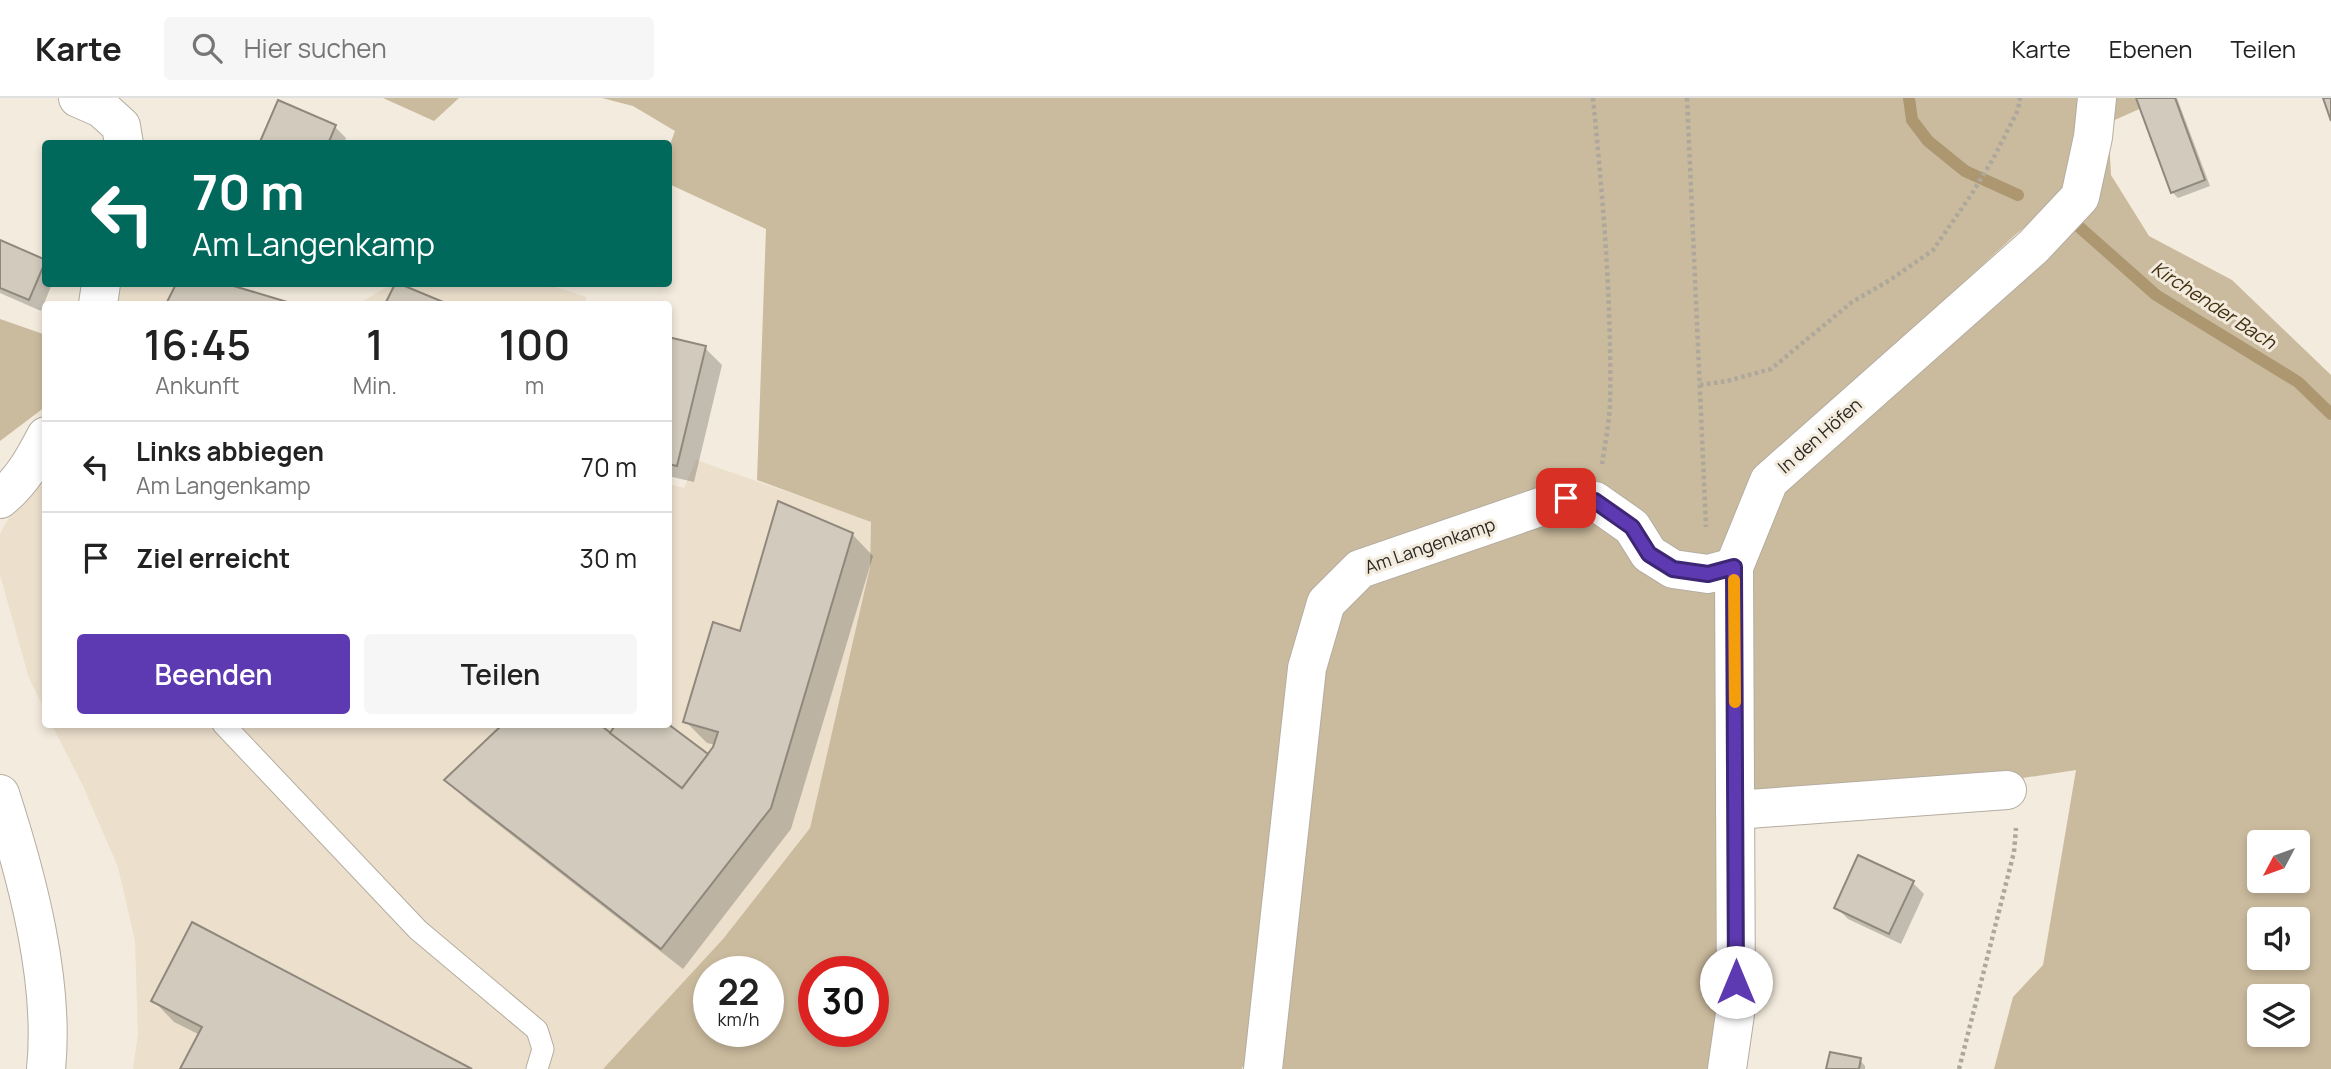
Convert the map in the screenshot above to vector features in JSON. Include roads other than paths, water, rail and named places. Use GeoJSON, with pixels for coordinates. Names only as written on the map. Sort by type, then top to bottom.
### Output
{"type":"FeatureCollection","features":[{"type":"Feature","properties":{"kind":"street"},"geometry":{"type":"LineString","coordinates":[[78,98],[101,108],[121,126],[123,140]]}},
{"type":"Feature","properties":{"kind":"street","name":"In den Höfen"},"geometry":{"type":"LineString","coordinates":[[1727,1069],[1736,1007],[1735,810],[1721,571],[1769,481],[2034,247],[2080,197],[2094,137],[2096,98]]}},
{"type":"Feature","properties":{"kind":"street"},"geometry":{"type":"LineString","coordinates":[[0,499],[16,485],[41,454]]}},
{"type":"Feature","properties":{"kind":"street","name":"Am Langenkamp"},"geometry":{"type":"LineString","coordinates":[[1264,1069],[1307,668],[1326,603],[1360,569],[1566,498],[1595,501],[1632,527],[1649,554],[1673,569],[1721,571]]}},
{"type":"Feature","properties":{"kind":"street"},"geometry":{"type":"LineString","coordinates":[[1735,810],[2007,790]]}},
{"type":"Feature","properties":{"kind":"street"},"geometry":{"type":"LineString","coordinates":[[0,794],[18,848],[47,996],[46,1069]]}},
{"type":"Feature","properties":{"kind":"lane"},"geometry":{"type":"LineString","coordinates":[[227,728],[418,930],[537,1030],[543,1049],[537,1069]]}},
{"type":"Feature","properties":{"kind":"waterway","name":"Kirchender Bach"},"geometry":{"type":"LineString","coordinates":[[1909,98],[1912,120],[1928,141],[1965,171],[2018,195]]}},
{"type":"Feature","properties":{"kind":"waterway","name":"Kirchender Bach"},"geometry":{"type":"LineString","coordinates":[[2077,225],[2156,295],[2298,382],[2331,414]]}}]}
